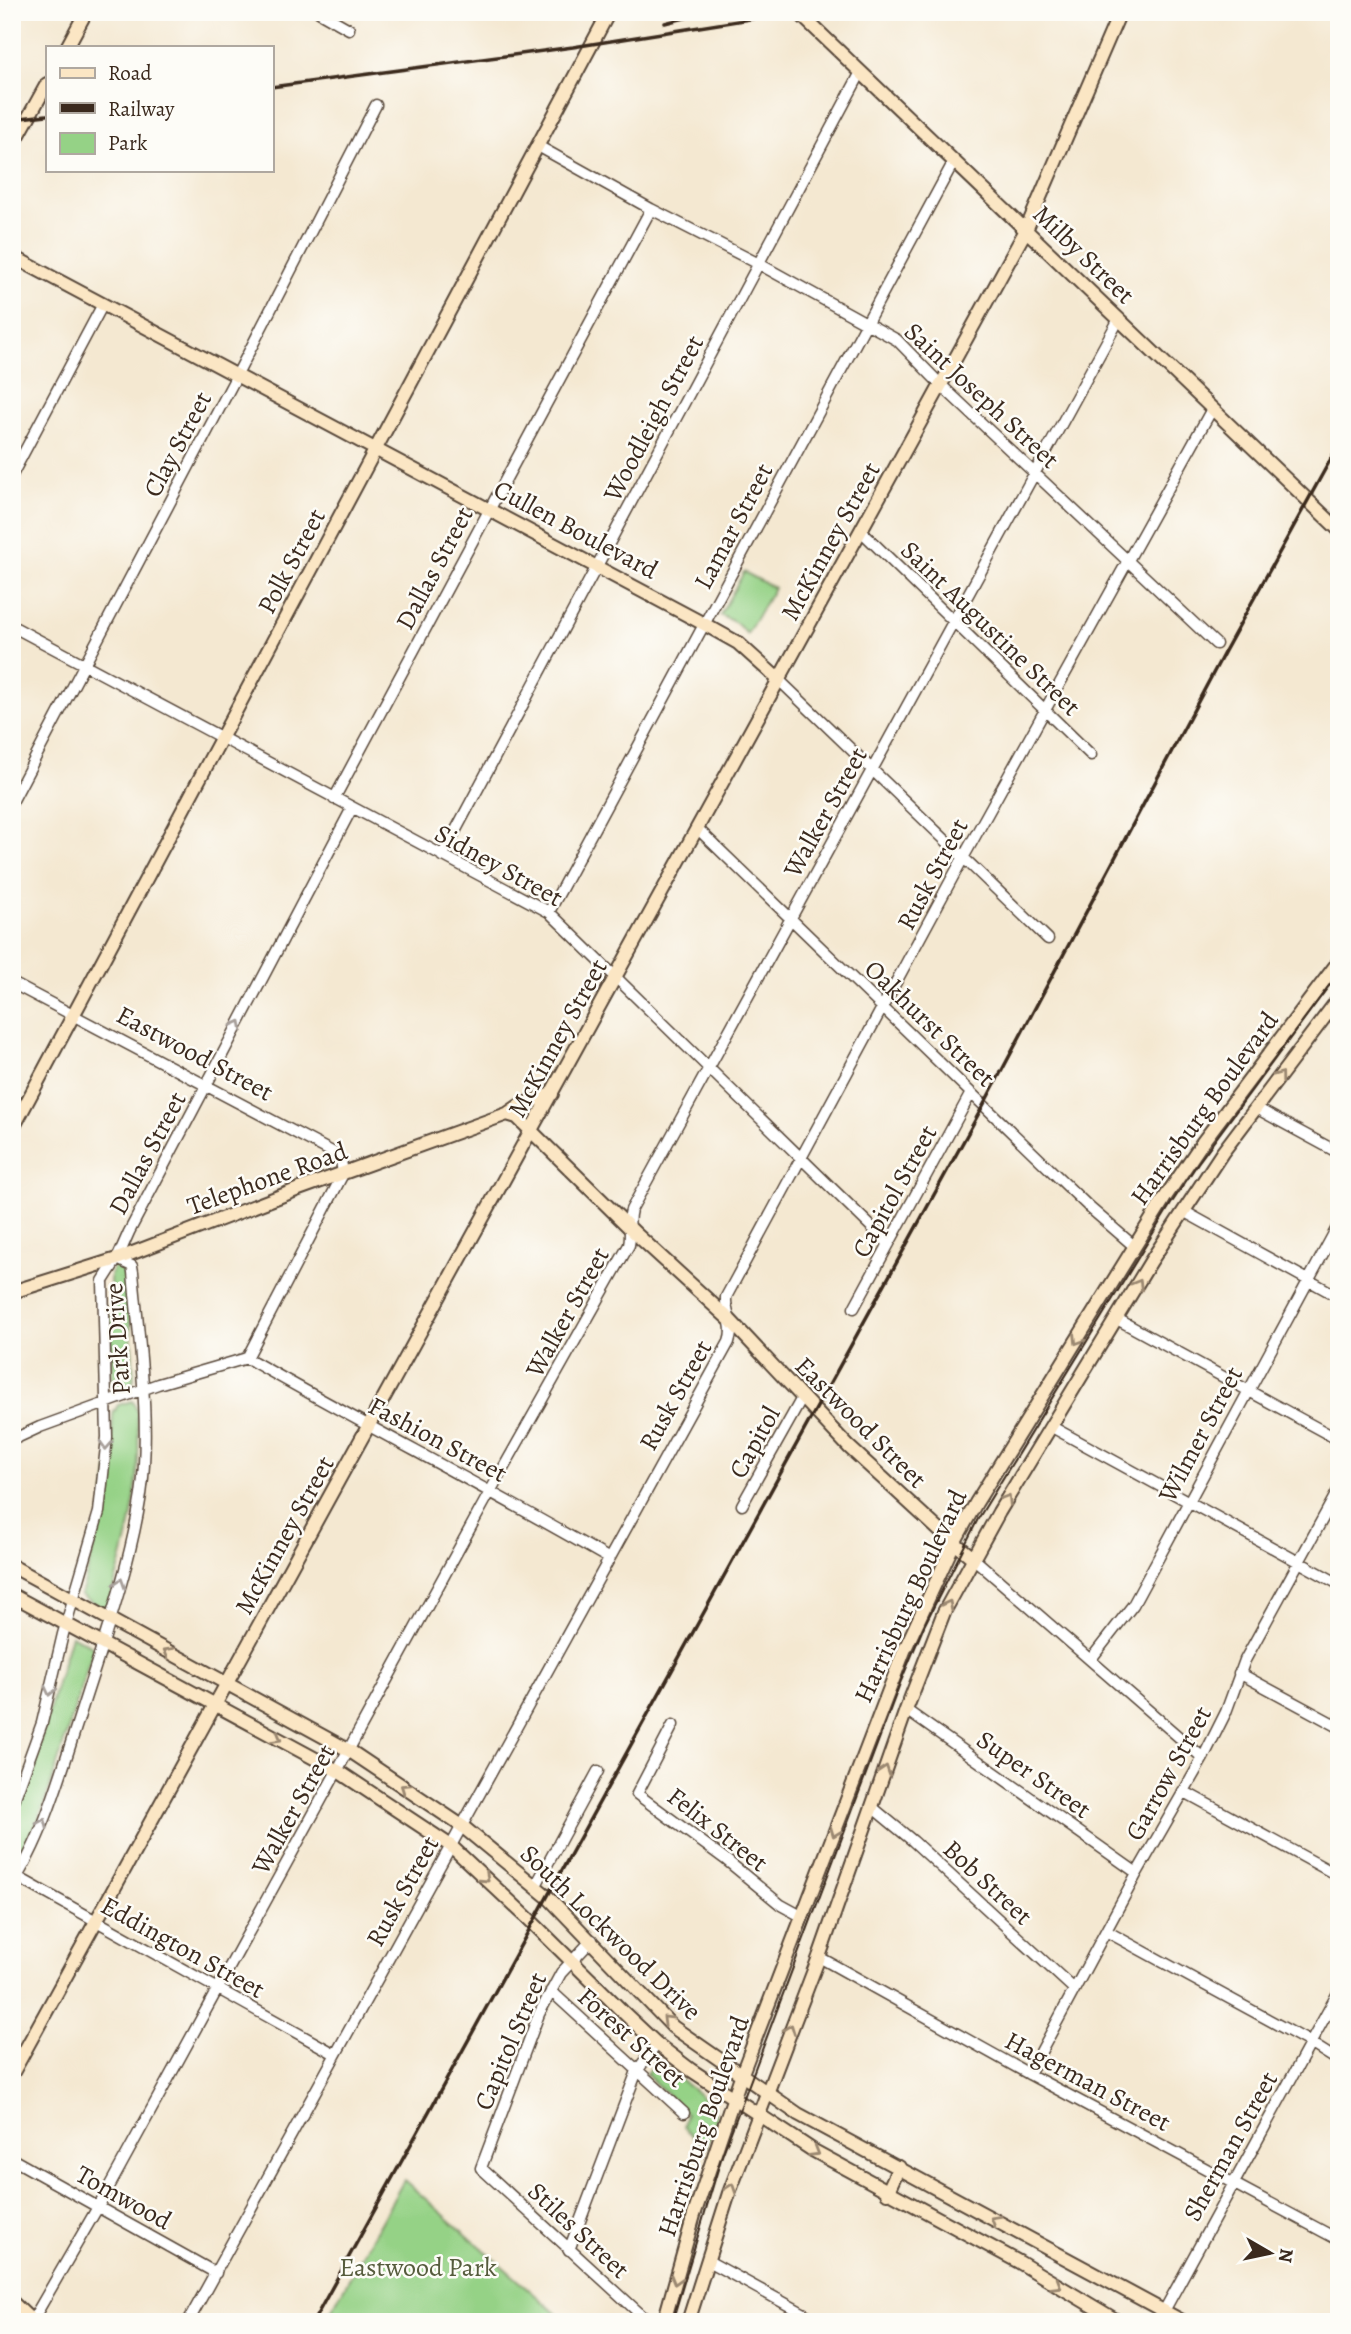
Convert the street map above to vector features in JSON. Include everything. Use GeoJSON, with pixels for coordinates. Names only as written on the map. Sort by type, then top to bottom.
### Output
{"type":"FeatureCollection","features":[{"type":"Feature","properties":{"kind":"main road"},"geometry":{"type":"LineString","coordinates":[[68,46],[86,12]]}},
{"type":"Feature","properties":{"kind":"main road","name":"Polk Street"},"geometry":{"type":"LineString","coordinates":[[12,1130],[609,12]]}},
{"type":"Feature","properties":{"kind":"main road","name":"Milby Street"},"geometry":{"type":"LineString","coordinates":[[798,12],[1339,530]]}},
{"type":"Feature","properties":{"kind":"main road","name":"McKinney Street"},"geometry":{"type":"LineString","coordinates":[[12,2074],[1026,230],[1120,12]]}},
{"type":"Feature","properties":{"kind":"main road"},"geometry":{"type":"LineString","coordinates":[[12,147],[46,85]]}},
{"type":"Feature","properties":{"kind":"main road","name":"Cullen Boulevard"},"geometry":{"type":"LineString","coordinates":[[12,256],[704,624],[738,643],[779,680]]}},
{"type":"Feature","properties":{"kind":"main road","name":"Harrisburg Boulevard"},"geometry":{"type":"LineString","coordinates":[[664,2322],[694,2215],[741,2076],[904,1651],[954,1543],[1134,1246],[1202,1143],[1339,961]]}},
{"type":"Feature","properties":{"kind":"main road","name":"Harrisburg Boulevard"},"geometry":{"type":"LineString","coordinates":[[688,2322],[757,2115],[819,1957],[906,1710],[944,1612],[973,1558],[1151,1261],[1223,1153],[1339,998]]}},
{"type":"Feature","properties":{"kind":"main road","name":"Telephone Road"},"geometry":{"type":"LineString","coordinates":[[12,1292],[117,1259],[507,1114],[520,1105],[552,1094]]}},
{"type":"Feature","properties":{"kind":"main road"},"geometry":{"type":"LineString","coordinates":[[507,1114],[517,1117],[532,1132]]}},
{"type":"Feature","properties":{"kind":"main road","name":"Eastwood Street"},"geometry":{"type":"LineString","coordinates":[[532,1132],[730,1320],[849,1447],[973,1558]]}},
{"type":"Feature","properties":{"kind":"main road","name":"South Lockwood Drive"},"geometry":{"type":"LineString","coordinates":[[12,1566],[350,1751],[462,1826],[548,1897],[673,2027],[765,2093],[798,2114],[899,2167],[1161,2316],[1184,2322]]}},
{"type":"Feature","properties":{"kind":"main road","name":"South Lockwood Drive"},"geometry":{"type":"LineString","coordinates":[[12,1595],[338,1771],[451,1846],[657,2044],[757,2115],[887,2193],[1019,2262],[1119,2322]]}},
{"type":"Feature","properties":{"kind":"main road"},"geometry":{"type":"LineString","coordinates":[[887,2193],[899,2167]]}},
{"type":"Feature","properties":{"kind":"main road"},"geometry":{"type":"LineString","coordinates":[[1019,2262],[1030,2240]]}},
{"type":"Feature","properties":{"kind":"main road"},"geometry":{"type":"LineString","coordinates":[[12,2302],[33,2321]]}},
{"type":"Feature","properties":{"kind":"street"},"geometry":{"type":"LineString","coordinates":[[319,12],[349,29]]}},
{"type":"Feature","properties":{"kind":"street"},"geometry":{"type":"LineString","coordinates":[[545,12],[568,12]]}},
{"type":"Feature","properties":{"kind":"street","name":"Woodleigh Street"},"geometry":{"type":"LineString","coordinates":[[442,856],[861,72]]}},
{"type":"Feature","properties":{"kind":"street","name":"Clay Street"},"geometry":{"type":"LineString","coordinates":[[12,802],[376,106]]}},
{"type":"Feature","properties":{"kind":"street","name":"Saint Joseph Street"},"geometry":{"type":"LineString","coordinates":[[538,146],[897,340],[942,386],[1216,644]]}},
{"type":"Feature","properties":{"kind":"street","name":"Lamar Street"},"geometry":{"type":"LineString","coordinates":[[549,912],[954,161]]}},
{"type":"Feature","properties":{"kind":"street","name":"Dallas Street"},"geometry":{"type":"LineString","coordinates":[[334,799],[651,209]]}},
{"type":"Feature","properties":{"kind":"street"},"geometry":{"type":"LineString","coordinates":[[12,475],[103,304]]}},
{"type":"Feature","properties":{"kind":"street","name":"Walker Street"},"geometry":{"type":"LineString","coordinates":[[33,2321],[629,1245],[631,1235],[628,1219],[631,1210],[1119,319]]}},
{"type":"Feature","properties":{"kind":"street","name":"Rusk Street"},"geometry":{"type":"LineString","coordinates":[[188,2322],[729,1342],[732,1334],[725,1307],[726,1297],[963,858],[1212,408]]}},
{"type":"Feature","properties":{"kind":"street","name":"Saint Augustine Street"},"geometry":{"type":"LineString","coordinates":[[862,531],[1091,755]]}},
{"type":"Feature","properties":{"kind":"street","name":"Sidney Street"},"geometry":{"type":"LineString","coordinates":[[12,626],[549,912],[889,1244]]}},
{"type":"Feature","properties":{"kind":"street","name":"Cullen Boulevard"},"geometry":{"type":"LineString","coordinates":[[779,680],[1048,939]]}},
{"type":"Feature","properties":{"kind":"street","name":"Dallas Street"},"geometry":{"type":"LineString","coordinates":[[117,1259],[352,808]]}},
{"type":"Feature","properties":{"kind":"street","name":"Oakhurst Street"},"geometry":{"type":"LineString","coordinates":[[698,830],[1090,1208],[1134,1246]]}},
{"type":"Feature","properties":{"kind":"street","name":"Eastwood Street"},"geometry":{"type":"LineString","coordinates":[[12,983],[334,1153],[341,1160],[343,1174]]}},
{"type":"Feature","properties":{"kind":"street","name":"Capitol Street"},"geometry":{"type":"LineString","coordinates":[[854,1308],[971,1093]]}},
{"type":"Feature","properties":{"kind":"street"},"geometry":{"type":"LineString","coordinates":[[1256,1108],[1339,1153]]}},
{"type":"Feature","properties":{"kind":"street"},"geometry":{"type":"LineString","coordinates":[[12,1440],[107,1402],[247,1358],[343,1174]]}},
{"type":"Feature","properties":{"kind":"street"},"geometry":{"type":"LineString","coordinates":[[1185,1212],[1339,1297]]}},
{"type":"Feature","properties":{"kind":"street","name":"Wilmer Street"},"geometry":{"type":"LineString","coordinates":[[1091,1659],[1133,1605],[1339,1224]]}},
{"type":"Feature","properties":{"kind":"street","name":"Park Drive"},"geometry":{"type":"LineString","coordinates":[[12,1806],[42,1723],[73,1599],[99,1512],[105,1471],[107,1402],[103,1281],[117,1259],[132,1266],[133,1272],[143,1390],[141,1494],[125,1567],[45,1818],[14,1878]]}},
{"type":"Feature","properties":{"kind":"street"},"geometry":{"type":"LineString","coordinates":[[1117,1319],[1339,1440]]}},
{"type":"Feature","properties":{"kind":"street","name":"Fashion Street"},"geometry":{"type":"LineString","coordinates":[[247,1358],[491,1490],[608,1558]]}},
{"type":"Feature","properties":{"kind":"street","name":"Capitol"},"geometry":{"type":"LineString","coordinates":[[743,1505],[802,1398]]}},
{"type":"Feature","properties":{"kind":"street"},"geometry":{"type":"LineString","coordinates":[[1052,1427],[1339,1584]]}},
{"type":"Feature","properties":{"kind":"street","name":"Garrow Street"},"geometry":{"type":"LineString","coordinates":[[1029,2074],[1182,1791],[1203,1758],[1226,1713],[1239,1673],[1339,1489]]}},
{"type":"Feature","properties":{"kind":"street","name":"Eastwood Street"},"geometry":{"type":"LineString","coordinates":[[973,1558],[1203,1758]]}},
{"type":"Feature","properties":{"kind":"street"},"geometry":{"type":"LineString","coordinates":[[1239,1673],[1339,1727]]}},
{"type":"Feature","properties":{"kind":"street","name":"Super Street"},"geometry":{"type":"LineString","coordinates":[[906,1710],[1137,1873]]}},
{"type":"Feature","properties":{"kind":"street","name":"Felix Street"},"geometry":{"type":"LineString","coordinates":[[673,1726],[637,1794],[725,1859],[781,1905],[803,1917]]}},
{"type":"Feature","properties":{"kind":"street"},"geometry":{"type":"LineString","coordinates":[[535,1887],[598,1772]]}},
{"type":"Feature","properties":{"kind":"street"},"geometry":{"type":"LineString","coordinates":[[1182,1791],[1339,1876]]}},
{"type":"Feature","properties":{"kind":"street","name":"Bob Street"},"geometry":{"type":"LineString","coordinates":[[872,1807],[913,1841],[1074,1989]]}},
{"type":"Feature","properties":{"kind":"street","name":"Eddington Street"},"geometry":{"type":"LineString","coordinates":[[14,1878],[335,2054]]}},
{"type":"Feature","properties":{"kind":"street"},"geometry":{"type":"LineString","coordinates":[[1106,1931],[1304,2039],[1339,2061]]}},
{"type":"Feature","properties":{"kind":"street","name":"Capitol Street"},"geometry":{"type":"LineString","coordinates":[[481,2168],[539,2014],[572,1960],[592,1940]]}},
{"type":"Feature","properties":{"kind":"street","name":"Hagerman Street"},"geometry":{"type":"LineString","coordinates":[[819,1957],[1029,2074],[1339,2240]]}},
{"type":"Feature","properties":{"kind":"street","name":"Forest Street"},"geometry":{"type":"LineString","coordinates":[[551,1991],[684,2113]]}},
{"type":"Feature","properties":{"kind":"street","name":"Sherman Street"},"geometry":{"type":"LineString","coordinates":[[1161,2316],[1339,1991]]}},
{"type":"Feature","properties":{"kind":"street"},"geometry":{"type":"LineString","coordinates":[[569,2250],[637,2071],[657,2044]]}},
{"type":"Feature","properties":{"kind":"street","name":"Tomwood"},"geometry":{"type":"LineString","coordinates":[[12,2159],[216,2273]]}},
{"type":"Feature","properties":{"kind":"street","name":"Stiles Street"},"geometry":{"type":"LineString","coordinates":[[481,2168],[649,2322]]}},
{"type":"Feature","properties":{"kind":"street"},"geometry":{"type":"LineString","coordinates":[[708,2261],[819,2322]]}},
{"type":"Feature","properties":{"kind":"green space"},"geometry":{"type":"Polygon","coordinates":[[[744,572],[774,588],[747,634],[736,623],[720,615],[744,572]]]}},
{"type":"Feature","properties":{"kind":"green space"},"geometry":{"type":"Polygon","coordinates":[[[122,1263],[127,1268],[134,1379],[130,1388],[119,1392],[113,1390],[112,1384],[110,1275],[114,1266],[122,1263]]]}},
{"type":"Feature","properties":{"kind":"green space"},"geometry":{"type":"Polygon","coordinates":[[[132,1401],[137,1412],[138,1432],[135,1499],[115,1584],[108,1605],[102,1608],[81,1595],[103,1506],[113,1414],[118,1405],[132,1401]]]}},
{"type":"Feature","properties":{"kind":"green space"},"geometry":{"type":"Polygon","coordinates":[[[71,1635],[92,1646],[93,1650],[38,1820],[17,1862],[12,1866],[12,1819],[36,1756],[71,1635]]]}},
{"type":"Feature","properties":{"kind":"green space"},"geometry":{"type":"Polygon","coordinates":[[[655,2062],[693,2090],[714,2111],[715,2124],[706,2148],[683,2127],[686,2113],[646,2074],[655,2062]]]}},
{"type":"Feature","properties":{"kind":"green space","name":"Eastwood Park"},"geometry":{"type":"Polygon","coordinates":[[[404,2180],[566,2322],[325,2322],[404,2180]]]}},
{"type":"Feature","properties":{"kind":"tram line"},"geometry":{"type":"LineString","coordinates":[[672,2322],[722,2156],[924,1626],[978,1519],[1171,1204],[1198,1163],[1339,972]]}},
{"type":"Feature","properties":{"kind":"railway"},"geometry":{"type":"LineString","coordinates":[[665,23],[708,12]]}},
{"type":"Feature","properties":{"kind":"railway"},"geometry":{"type":"LineString","coordinates":[[273,87],[573,47],[794,12]]}},
{"type":"Feature","properties":{"kind":"railway"},"geometry":{"type":"LineString","coordinates":[[12,119],[46,115]]}},
{"type":"Feature","properties":{"kind":"railway"},"geometry":{"type":"LineString","coordinates":[[313,2322],[984,1104],[1225,651],[1339,444]]}}]}
